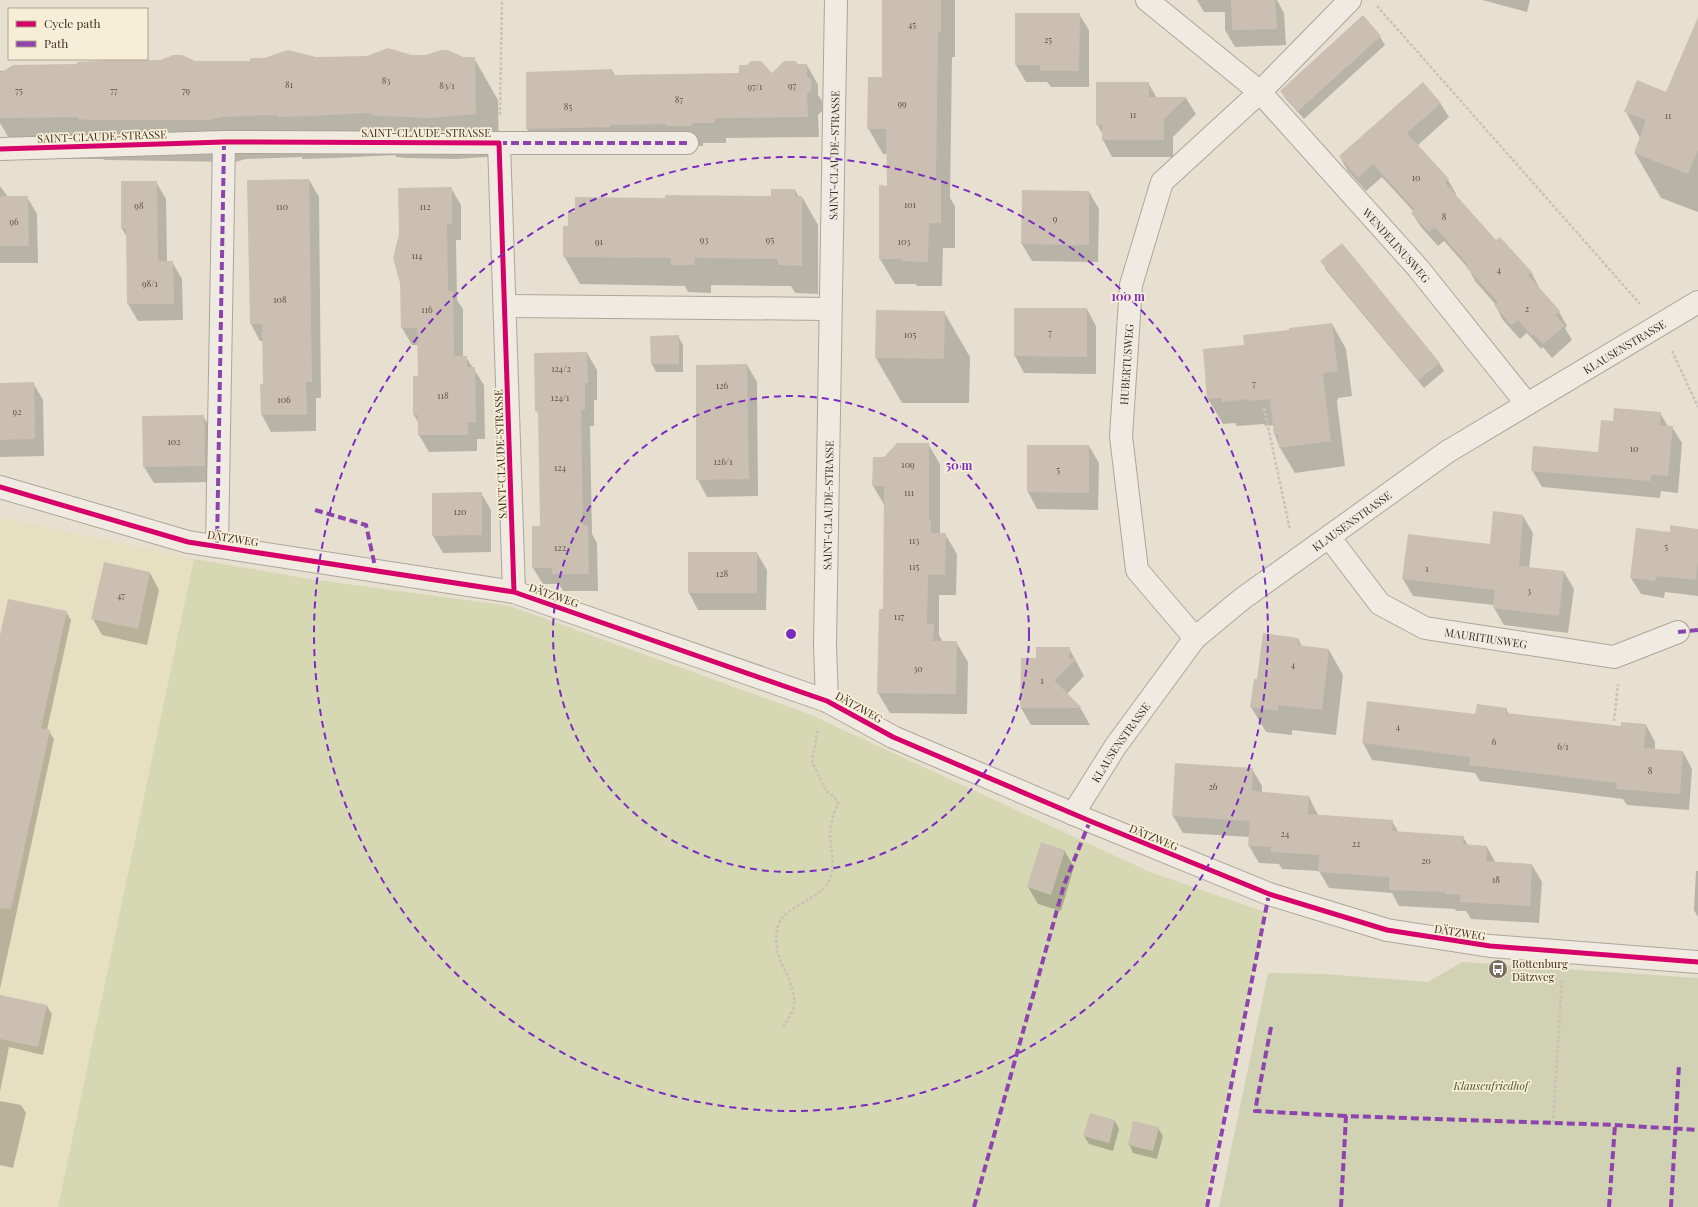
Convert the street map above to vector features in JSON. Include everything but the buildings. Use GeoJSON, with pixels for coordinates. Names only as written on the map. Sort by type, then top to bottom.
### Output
{"type":"FeatureCollection","features":[{"type":"Feature","properties":{"kind":"street","name":"SAINT-CLAUDE-STRASSE"},"geometry":{"type":"LineString","coordinates":[[827,701],[825,645],[836,0]]}},
{"type":"Feature","properties":{"kind":"street","name":"WENDELINUSWEG"},"geometry":{"type":"LineString","coordinates":[[1147,0],[1260,92],[1418,268],[1527,404]]}},
{"type":"Feature","properties":{"kind":"street"},"geometry":{"type":"LineString","coordinates":[[1260,92],[1350,0]]}},
{"type":"Feature","properties":{"kind":"street","name":"HUBERTUSWEG"},"geometry":{"type":"LineString","coordinates":[[1195,638],[1137,570],[1121,436],[1131,285],[1162,182],[1260,92]]}},
{"type":"Feature","properties":{"kind":"street","name":"SAINT-CLAUDE-STRASSE"},"geometry":{"type":"LineString","coordinates":[[0,149],[224,142],[687,143]]}},
{"type":"Feature","properties":{"kind":"street"},"geometry":{"type":"LineString","coordinates":[[217,546],[224,142]]}},
{"type":"Feature","properties":{"kind":"street","name":"SAINT-CLAUDE-STRASSE"},"geometry":{"type":"LineString","coordinates":[[499,143],[506,306],[514,592]]}},
{"type":"Feature","properties":{"kind":"street","name":"KLAUSENSTRASSE"},"geometry":{"type":"LineString","coordinates":[[1073,814],[1115,747],[1195,638],[1242,599],[1448,452],[1698,302]]}},
{"type":"Feature","properties":{"kind":"street"},"geometry":{"type":"LineString","coordinates":[[506,306],[830,309]]}},
{"type":"Feature","properties":{"kind":"street","name":"DÄTZWEG"},"geometry":{"type":"LineString","coordinates":[[0,487],[188,542],[514,592],[827,701],[893,737],[1073,814],[1270,894],[1386,930],[1490,946],[1698,962]]}},
{"type":"Feature","properties":{"kind":"street","name":"MAURITIUSWEG"},"geometry":{"type":"LineString","coordinates":[[1329,537],[1380,604],[1425,628],[1614,657],[1678,632]]}},
{"type":"Feature","properties":{"kind":"path"},"geometry":{"type":"LineString","coordinates":[[499,143],[502,0]]}},
{"type":"Feature","properties":{"kind":"path"},"geometry":{"type":"LineString","coordinates":[[1372,0],[1466,109],[1660,326],[1698,407]]}},
{"type":"Feature","properties":{"kind":"path"},"geometry":{"type":"LineString","coordinates":[[1264,408],[1296,560]]}},
{"type":"Feature","properties":{"kind":"path"},"geometry":{"type":"LineString","coordinates":[[1614,721],[1621,654]]}},
{"type":"Feature","properties":{"kind":"path"},"geometry":{"type":"LineString","coordinates":[[783,1027],[794,1006],[792,986],[782,966],[775,945],[778,924],[790,910],[815,896],[829,881],[834,858],[830,835],[832,818],[838,803],[834,796],[826,791],[812,762],[816,734],[827,701]]}},
{"type":"Feature","properties":{"kind":"path"},"geometry":{"type":"LineString","coordinates":[[1553,1123],[1564,952]]}},
{"type":"Feature","properties":{"kind":"shaded area"},"geometry":{"type":"Polygon","coordinates":[[[0,517],[194,559],[58,1207],[0,1207],[0,517]]]}},
{"type":"Feature","properties":{"kind":"green space"},"geometry":{"type":"Polygon","coordinates":[[[194,559],[310,579],[510,606],[809,714],[1150,872],[1265,912],[1204,1207],[58,1207],[194,559]]]}},
{"type":"Feature","properties":{"kind":"green space","name":"Klausenfriedhof"},"geometry":{"type":"Polygon","coordinates":[[[1462,962],[1698,978],[1698,1207],[1219,1207],[1268,973],[1325,974],[1428,982],[1462,962]]]}},
{"type":"Feature","properties":{"kind":"marked path"},"geometry":{"type":"LineString","coordinates":[[217,546],[224,142]]}},
{"type":"Feature","properties":{"kind":"marked path"},"geometry":{"type":"LineString","coordinates":[[499,143],[687,143]]}},
{"type":"Feature","properties":{"kind":"marked path"},"geometry":{"type":"LineString","coordinates":[[315,510],[366,525],[376,571]]}},
{"type":"Feature","properties":{"kind":"marked path"},"geometry":{"type":"LineString","coordinates":[[1678,632],[1698,630]]}},
{"type":"Feature","properties":{"kind":"marked path"},"geometry":{"type":"LineString","coordinates":[[974,1207],[1064,885],[1090,821]]}},
{"type":"Feature","properties":{"kind":"marked path"},"geometry":{"type":"LineString","coordinates":[[1207,1207],[1269,894]]}},
{"type":"Feature","properties":{"kind":"marked path"},"geometry":{"type":"LineString","coordinates":[[1271,1027],[1255,1111],[1346,1116]]}},
{"type":"Feature","properties":{"kind":"marked path"},"geometry":{"type":"LineString","coordinates":[[1671,1207],[1679,1065]]}},
{"type":"Feature","properties":{"kind":"marked path"},"geometry":{"type":"LineString","coordinates":[[1341,1207],[1346,1116],[1615,1125],[1698,1130]]}},
{"type":"Feature","properties":{"kind":"marked path"},"geometry":{"type":"LineString","coordinates":[[1609,1207],[1615,1125]]}},
{"type":"Feature","properties":{"kind":"cycle path"},"geometry":{"type":"LineString","coordinates":[[0,149],[224,142],[499,143],[514,592]]}},
{"type":"Feature","properties":{"kind":"cycle path"},"geometry":{"type":"LineString","coordinates":[[0,487],[188,542],[514,592],[827,701],[893,737],[1090,821],[1269,894],[1387,930],[1490,946],[1698,962]]}},
{"type":"Feature","properties":{"kind":"place","name":"Rottenburg Dätzweg"},"geometry":{"type":"Point","coordinates":[1498,969]}}]}
